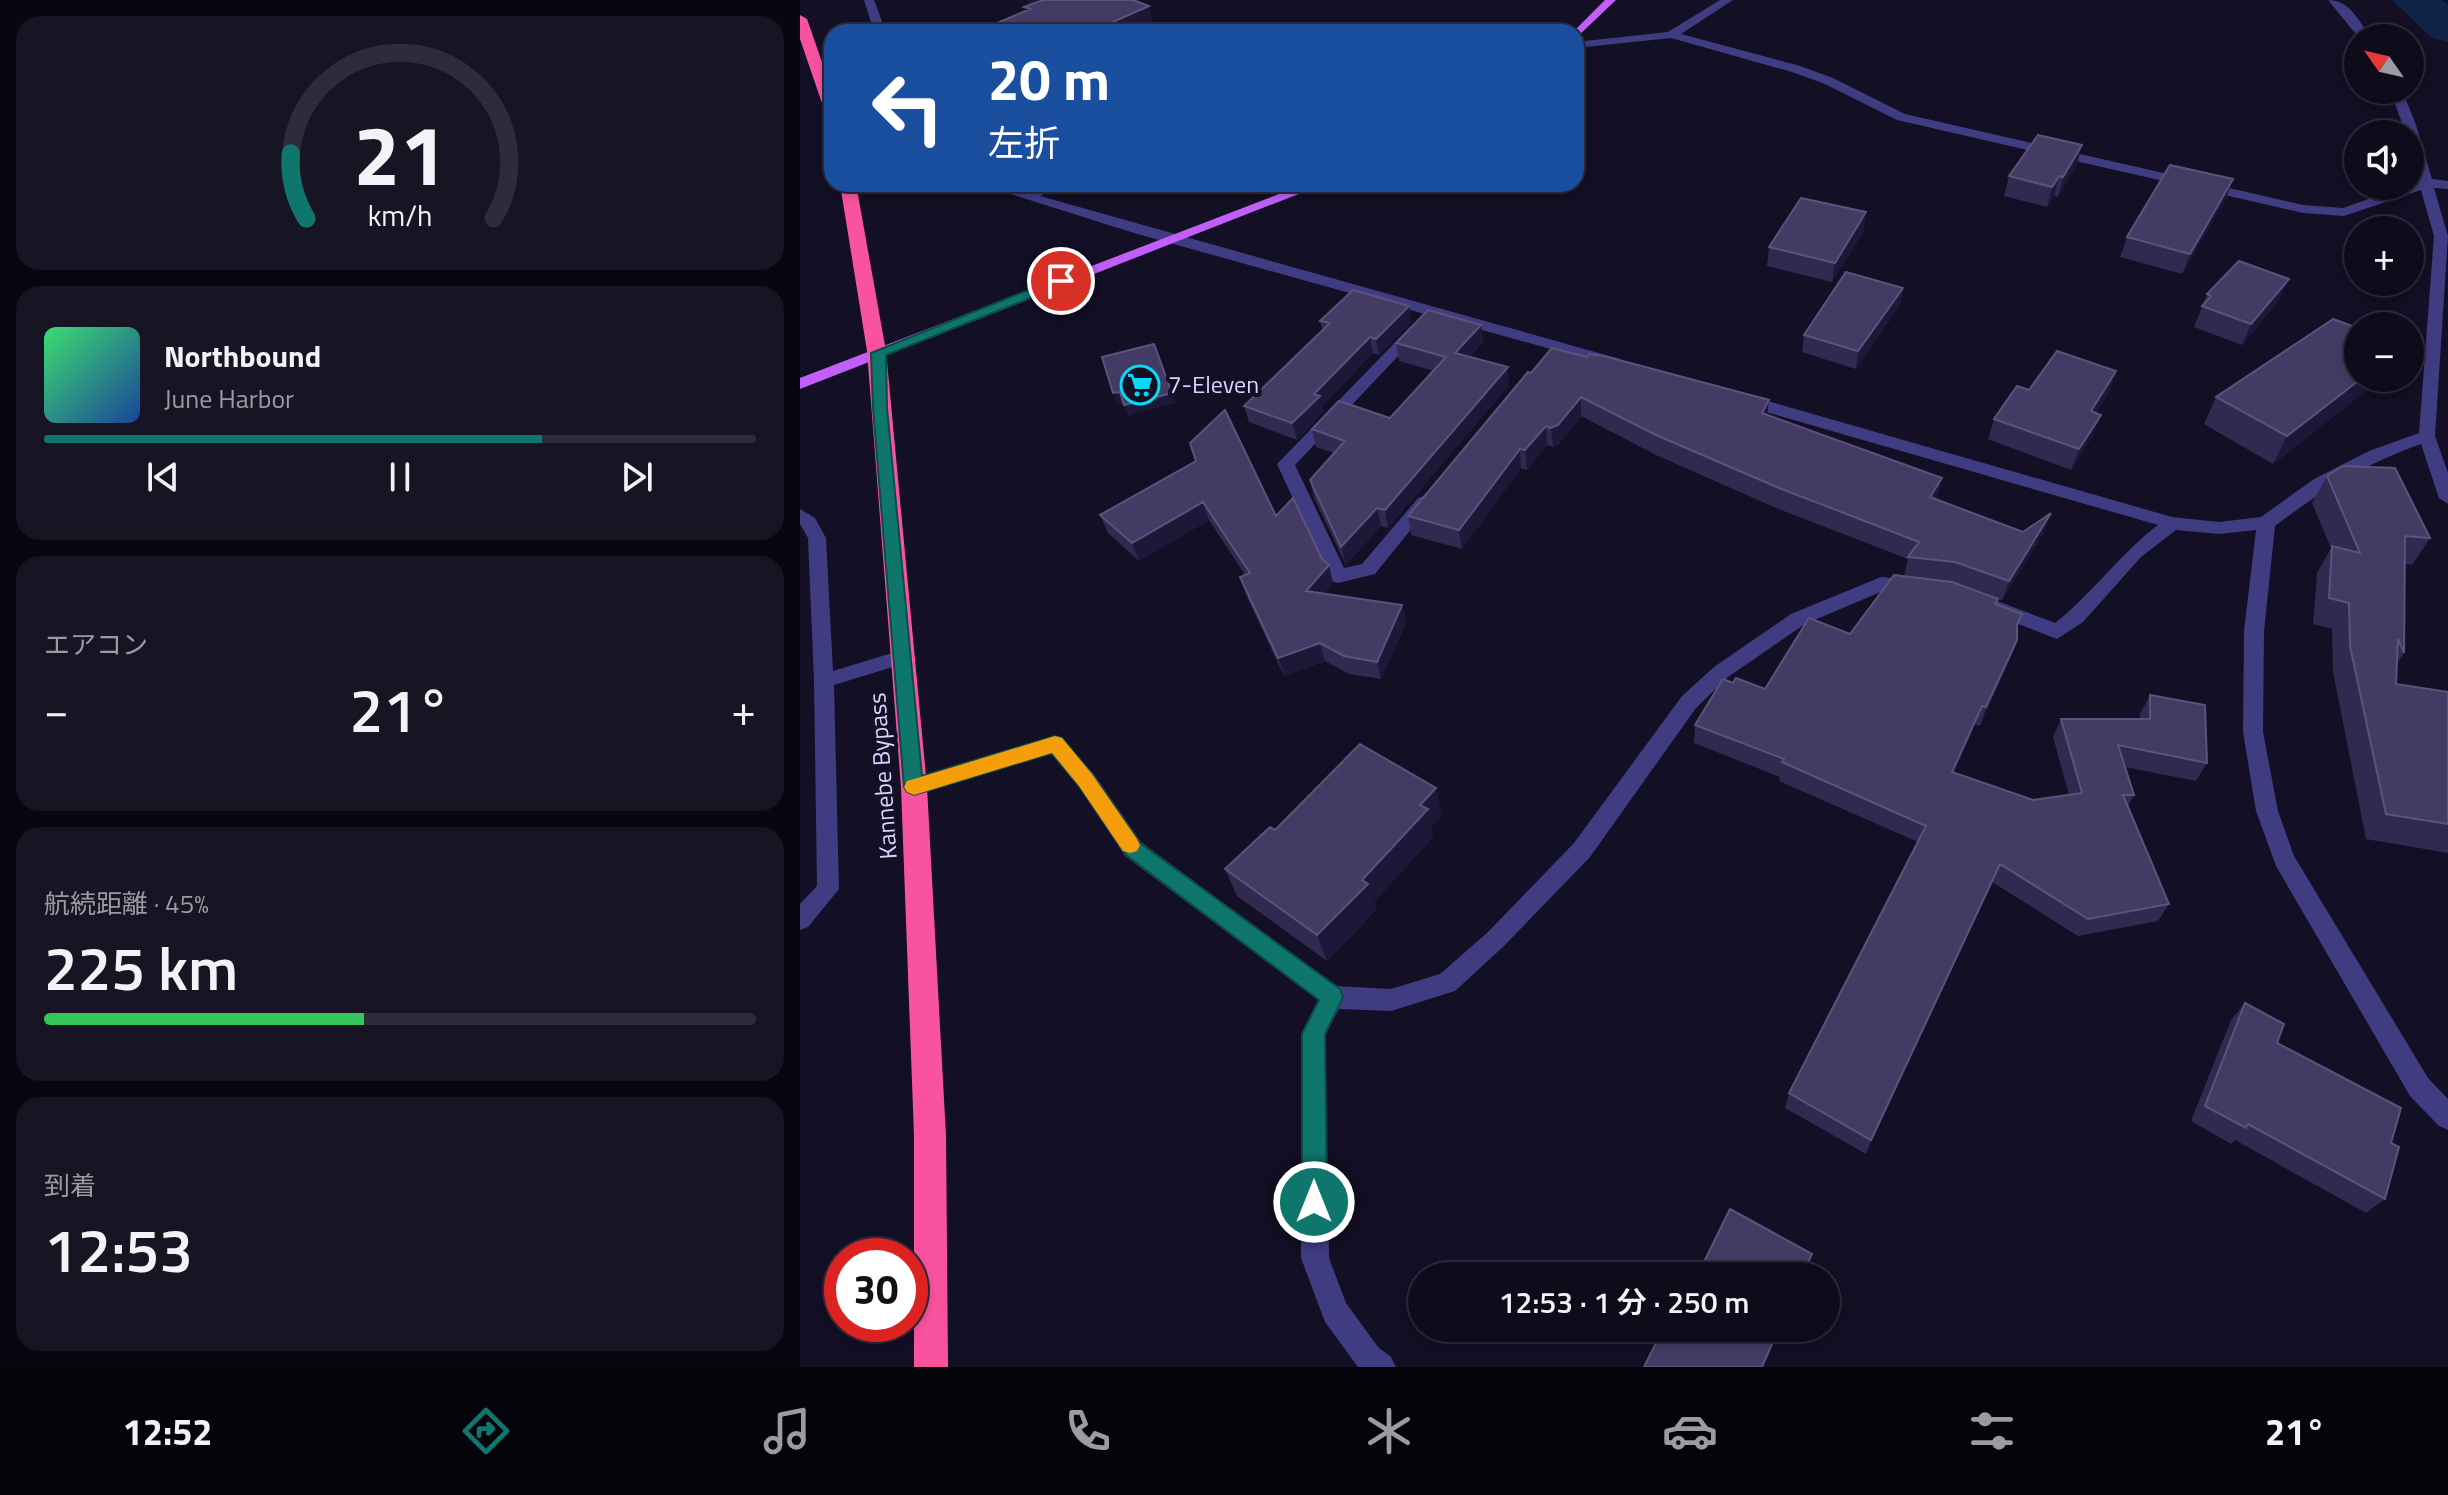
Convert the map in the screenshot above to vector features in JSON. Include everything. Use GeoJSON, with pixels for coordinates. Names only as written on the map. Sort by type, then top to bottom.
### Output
{"type":"FeatureCollection","features":[{"type":"Feature","properties":{"kind":"highway"},"geometry":{"type":"LineString","coordinates":[[800,19],[824,89]]}},
{"type":"Feature","properties":{"kind":"highway","name":"Kannebe Bypass"},"geometry":{"type":"LineString","coordinates":[[849,192],[879,353],[880,408],[914,787],[930,1136],[931,1367]]}},
{"type":"Feature","properties":{"kind":"main road"},"geometry":{"type":"LineString","coordinates":[[1584,27],[1611,0]]}},
{"type":"Feature","properties":{"kind":"main road"},"geometry":{"type":"LineString","coordinates":[[800,384],[1296,192]]}},
{"type":"Feature","properties":{"kind":"street"},"geometry":{"type":"LineString","coordinates":[[869,0],[877,24]]}},
{"type":"Feature","properties":{"kind":"street"},"geometry":{"type":"LineString","coordinates":[[1671,35],[1728,0]]}},
{"type":"Feature","properties":{"kind":"street"},"geometry":{"type":"LineString","coordinates":[[2333,0],[2355,24]]}},
{"type":"Feature","properties":{"kind":"street"},"geometry":{"type":"LineString","coordinates":[[1584,44],[1671,35],[1796,69],[1829,81],[1901,117],[2303,209],[2344,212],[2437,184]]}},
{"type":"Feature","properties":{"kind":"street"},"geometry":{"type":"LineString","coordinates":[[2402,104],[2437,184],[2441,236],[2427,436],[2448,498]]}},
{"type":"Feature","properties":{"kind":"street"},"geometry":{"type":"LineString","coordinates":[[1013,192],[1432,313],[1550,351],[1630,367]]}},
{"type":"Feature","properties":{"kind":"street"},"geometry":{"type":"LineString","coordinates":[[1027,196],[1037,192]]}},
{"type":"Feature","properties":{"kind":"street"},"geometry":{"type":"LineString","coordinates":[[1432,313],[1286,464],[1338,576],[1368,569],[1437,487]]}},
{"type":"Feature","properties":{"kind":"street"},"geometry":{"type":"LineString","coordinates":[[1720,393],[2172,523],[2219,528],[2266,523],[2320,483],[2375,455],[2427,436]]}},
{"type":"Feature","properties":{"kind":"street"},"geometry":{"type":"LineString","coordinates":[[800,515],[809,522],[817,538],[824,681],[828,889],[800,920]]}},
{"type":"Feature","properties":{"kind":"street"},"geometry":{"type":"LineString","coordinates":[[1974,600],[2057,632],[2076,617],[2135,552],[2172,523]]}},
{"type":"Feature","properties":{"kind":"street"},"geometry":{"type":"LineString","coordinates":[[2266,523],[2254,631],[2253,732],[2267,811],[2284,859],[2419,1087],[2448,1117]]}},
{"type":"Feature","properties":{"kind":"street"},"geometry":{"type":"LineString","coordinates":[[914,787],[1055,744],[1086,780],[1133,849],[1332,997],[1391,1000],[1447,983],[1496,939],[1582,850],[1689,702],[1721,672],[1798,619],[1881,584],[1935,590]]}},
{"type":"Feature","properties":{"kind":"street"},"geometry":{"type":"LineString","coordinates":[[824,681],[902,657]]}},
{"type":"Feature","properties":{"kind":"street"},"geometry":{"type":"LineString","coordinates":[[1332,997],[1313,1034],[1315,1258],[1335,1312],[1368,1357],[1381,1367]]}},
{"type":"Feature","properties":{"kind":"building"},"geometry":{"type":"Polygon","coordinates":[[[1043,0],[1133,0],[1149,6],[1108,24],[995,24],[1030,9],[1024,7],[1043,0]]]}},
{"type":"Feature","properties":{"kind":"building"},"geometry":{"type":"Polygon","coordinates":[[[2038,135],[2082,145],[2063,177],[2059,176],[2052,187],[2009,176],[2038,135]]]}},
{"type":"Feature","properties":{"kind":"building"},"geometry":{"type":"Polygon","coordinates":[[[2170,165],[2233,179],[2190,254],[2127,237],[2170,165]]]}},
{"type":"Feature","properties":{"kind":"building"},"geometry":{"type":"Polygon","coordinates":[[[1801,198],[1866,212],[1835,263],[1769,247],[1801,198]]]}},
{"type":"Feature","properties":{"kind":"building"},"geometry":{"type":"Polygon","coordinates":[[[2239,261],[2289,279],[2251,324],[2202,306],[2211,296],[2207,294],[2239,261]]]}},
{"type":"Feature","properties":{"kind":"building"},"geometry":{"type":"Polygon","coordinates":[[[1846,272],[1903,288],[1858,351],[1804,335],[1846,272]]]}},
{"type":"Feature","properties":{"kind":"building"},"geometry":{"type":"Polygon","coordinates":[[[1353,290],[1409,306],[1376,339],[1370,337],[1314,394],[1320,396],[1292,423],[1244,406],[1330,323],[1320,321],[1353,290]]]}},
{"type":"Feature","properties":{"kind":"building"},"geometry":{"type":"Polygon","coordinates":[[[1428,310],[1481,325],[1455,353],[1508,367],[1385,510],[1377,508],[1341,547],[1310,480],[1345,441],[1312,429],[1339,401],[1390,418],[1446,357],[1396,343],[1428,310]]]}},
{"type":"Feature","properties":{"kind":"building"},"geometry":{"type":"Polygon","coordinates":[[[2333,319],[2344,323],[2344,392],[2287,436],[2216,397],[2333,319]]]}},
{"type":"Feature","properties":{"kind":"building","name":"7-Eleven"},"geometry":{"type":"Polygon","coordinates":[[[1154,344],[1172,393],[1124,405],[1120,392],[1113,393],[1102,357],[1154,344]]]}},
{"type":"Feature","properties":{"kind":"building"},"geometry":{"type":"Polygon","coordinates":[[[1552,348],[1587,357],[1589,354],[1604,356],[1769,400],[1762,413],[1942,478],[1930,497],[2023,532],[2051,513],[2009,581],[1955,562],[1908,557],[1919,542],[1779,488],[1656,435],[1581,397],[1558,425],[1551,428],[1546,426],[1525,450],[1520,449],[1459,530],[1408,516],[1528,372],[1531,373],[1552,348]]]}},
{"type":"Feature","properties":{"kind":"building"},"geometry":{"type":"Polygon","coordinates":[[[2057,351],[2116,371],[2091,411],[2101,415],[2079,449],[1994,419],[2017,386],[2029,390],[2057,351]]]}},
{"type":"Feature","properties":{"kind":"building"},"geometry":{"type":"Polygon","coordinates":[[[1225,410],[1276,516],[1293,498],[1322,559],[1329,565],[1306,591],[1402,605],[1377,662],[1344,656],[1320,643],[1278,658],[1240,577],[1250,573],[1203,502],[1132,543],[1100,515],[1196,461],[1190,443],[1225,410]]]}},
{"type":"Feature","properties":{"kind":"building"},"geometry":{"type":"Polygon","coordinates":[[[2343,466],[2395,468],[2430,538],[2405,536],[2404,653],[2398,639],[2396,684],[2448,692],[2448,824],[2386,814],[2350,646],[2349,603],[2329,598],[2332,546],[2360,553],[2327,476],[2343,466]]]}},
{"type":"Feature","properties":{"kind":"building"},"geometry":{"type":"Polygon","coordinates":[[[1894,575],[1952,582],[1998,599],[1995,604],[2022,614],[2017,625],[2017,640],[1952,772],[2033,800],[2082,793],[2061,719],[2150,719],[2150,695],[2205,705],[2207,763],[2118,745],[2134,795],[2123,795],[2169,904],[2088,919],[2000,864],[1871,1140],[1789,1093],[1926,826],[1782,762],[1784,759],[1695,725],[1723,679],[1733,683],[1736,678],[1765,689],[1809,618],[1850,634],[1894,575]]]}},
{"type":"Feature","properties":{"kind":"building"},"geometry":{"type":"Polygon","coordinates":[[[1360,744],[1436,788],[1420,805],[1428,809],[1362,880],[1368,884],[1317,935],[1225,869],[1270,827],[1275,830],[1360,744]]]}},
{"type":"Feature","properties":{"kind":"building"},"geometry":{"type":"Polygon","coordinates":[[[2245,1003],[2284,1024],[2277,1043],[2401,1108],[2391,1143],[2399,1147],[2385,1199],[2248,1124],[2246,1128],[2205,1106],[2245,1003]]]}},
{"type":"Feature","properties":{"kind":"building"},"geometry":{"type":"Polygon","coordinates":[[[1730,1209],[1812,1254],[1808,1262],[1704,1262],[1730,1209]]]}},
{"type":"Feature","properties":{"kind":"building"},"geometry":{"type":"Polygon","coordinates":[[[1656,1342],[1773,1342],[1762,1367],[1644,1367],[1656,1342]]]}},
{"type":"Feature","properties":{"kind":"waterway"},"geometry":{"type":"LineString","coordinates":[[2415,0],[2448,28]]}},
{"type":"Feature","properties":{"kind":"slow traffic"},"geometry":{"type":"LineString","coordinates":[[914,787],[1055,744],[1086,780],[1130,845]]}},
{"type":"Feature","properties":{"kind":"place","name":"7-Eleven"},"geometry":{"type":"Point","coordinates":[1140,385]}},
{"type":"Feature","properties":{"kind":"route"},"geometry":{"type":"LineString","coordinates":[[1061,281],[879,353],[880,408],[914,787],[1055,744],[1086,780],[1133,849],[1332,997],[1313,1034],[1314,1202]]}}]}
